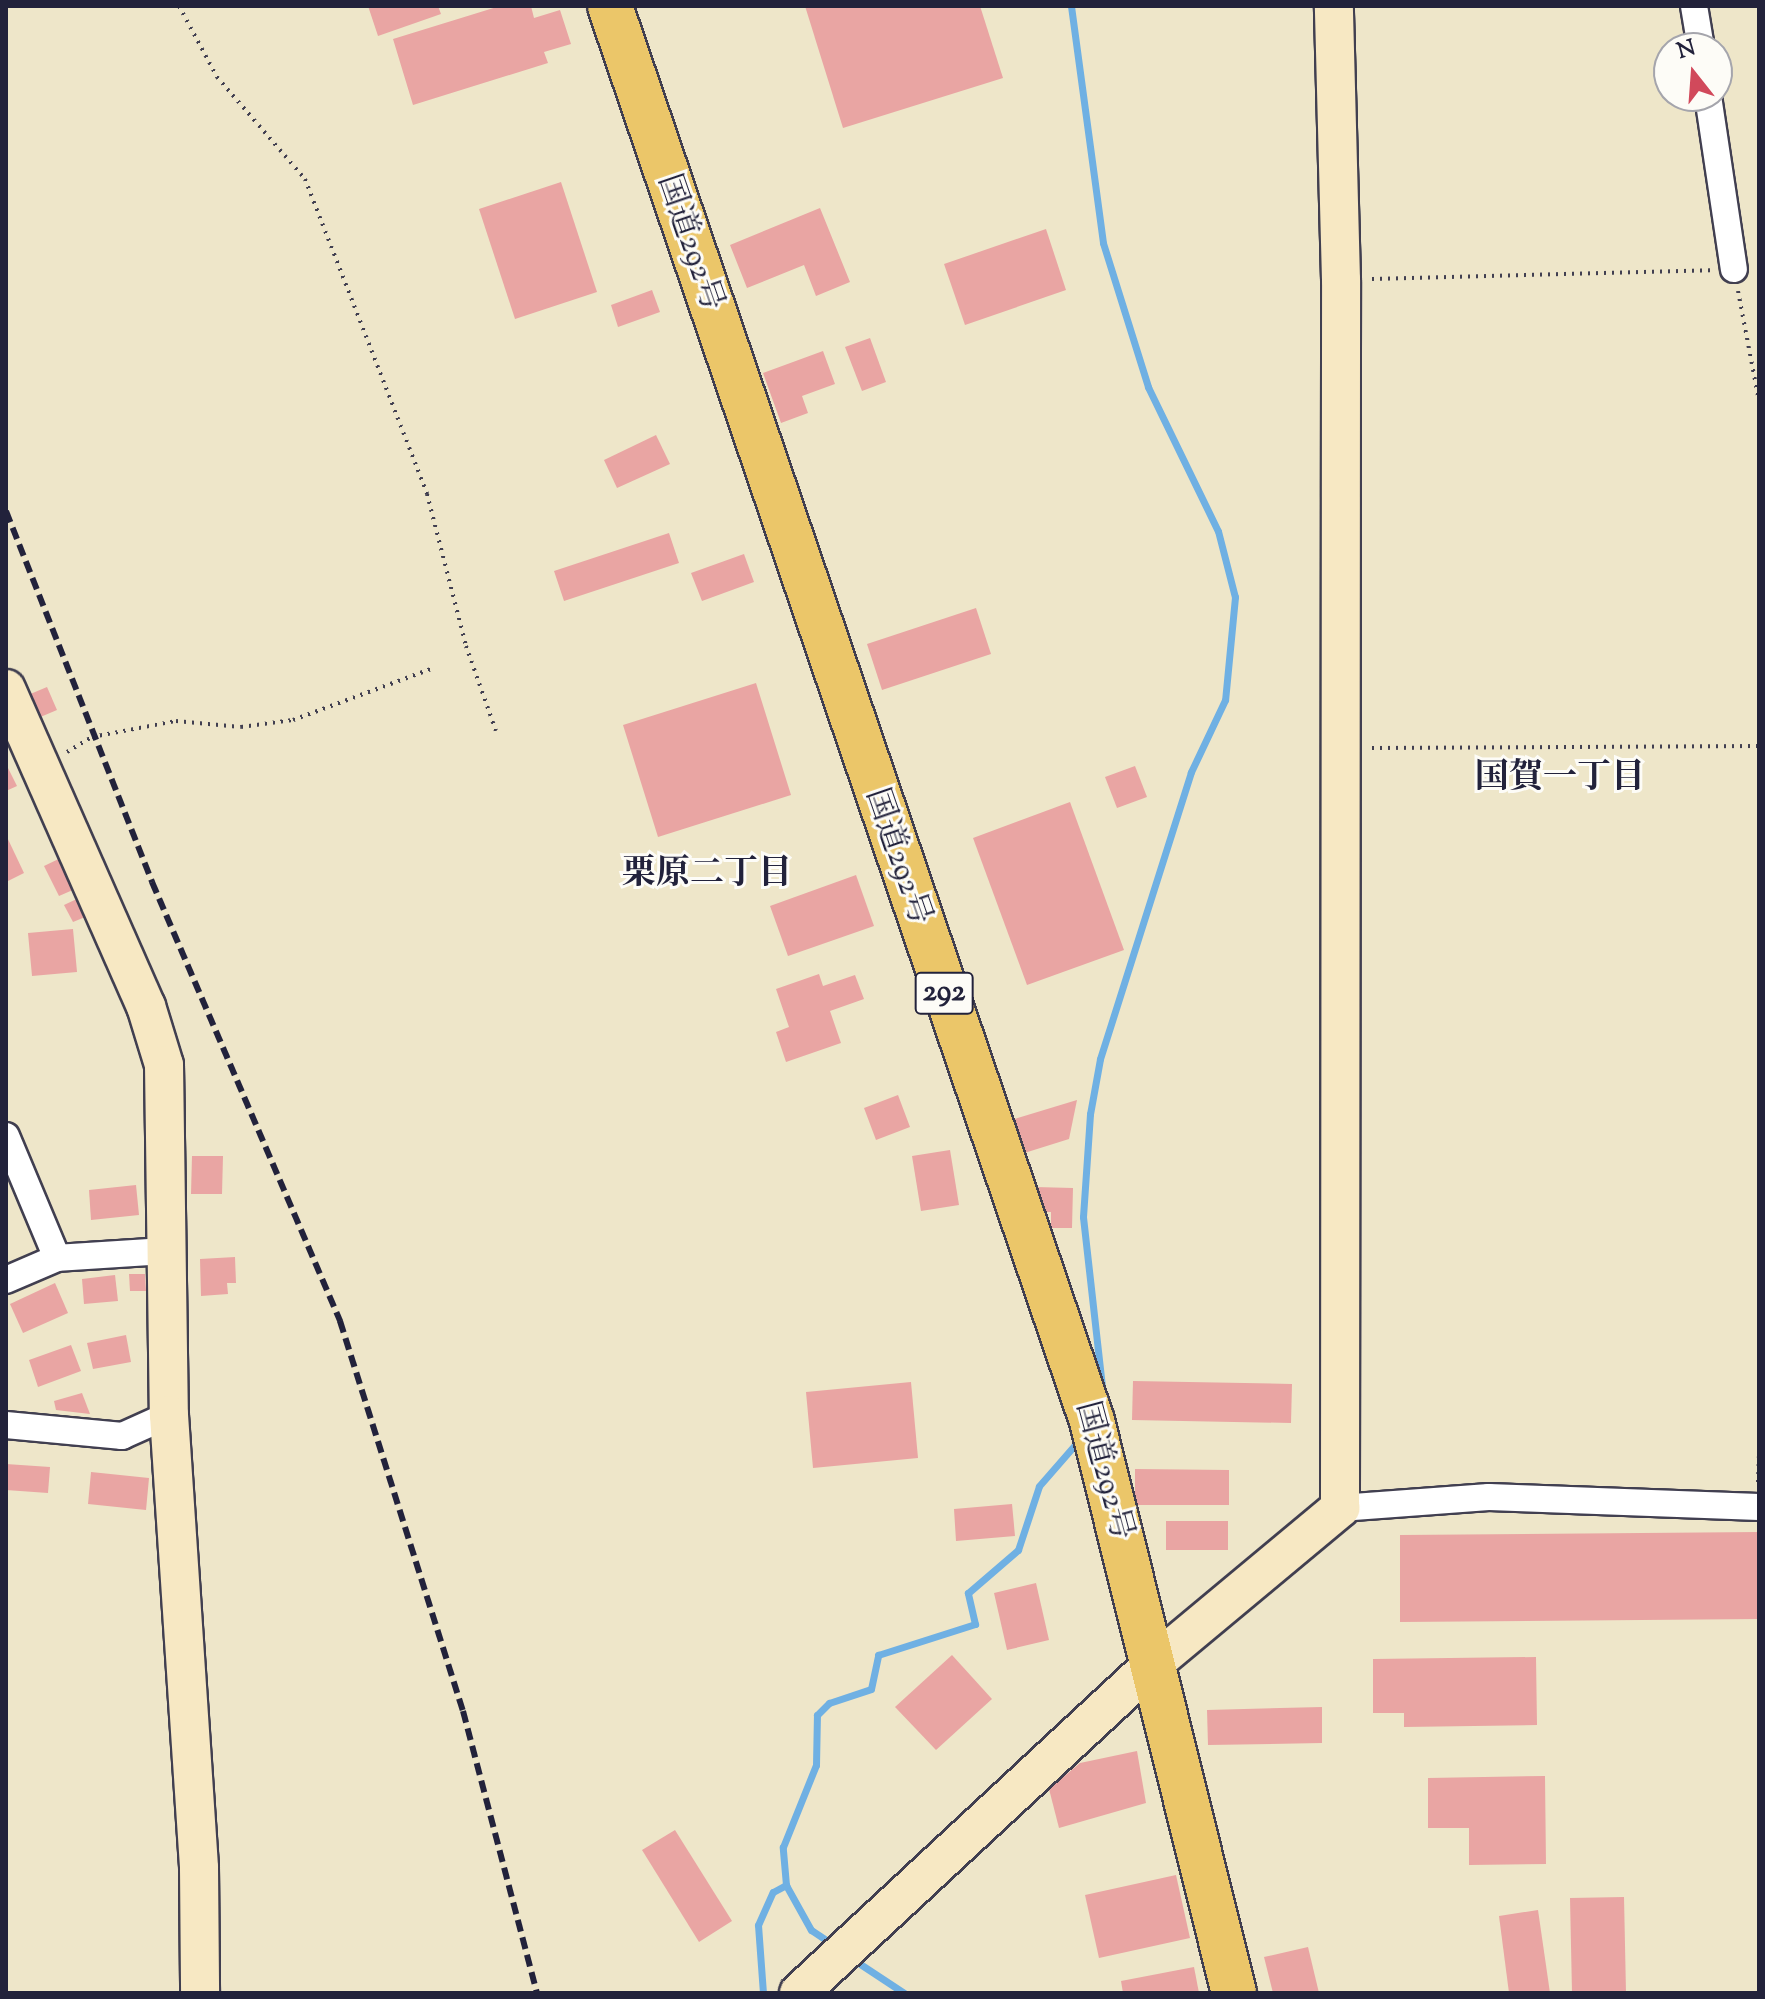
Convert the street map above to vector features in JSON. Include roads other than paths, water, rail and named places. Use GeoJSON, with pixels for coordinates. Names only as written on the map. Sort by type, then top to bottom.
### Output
{"type":"FeatureCollection","features":[{"type":"Feature","properties":{"kind":"highway","name":"国道292号"},"geometry":{"type":"LineString","coordinates":[[610,6],[1092,1421],[1234,1993]]}},
{"type":"Feature","properties":{"kind":"street"},"geometry":{"type":"LineString","coordinates":[[1334,6],[1341,280],[1338,749],[1340,1508]]}},
{"type":"Feature","properties":{"kind":"street"},"geometry":{"type":"LineString","coordinates":[[1694,6],[1698,32]]}},
{"type":"Feature","properties":{"kind":"street"},"geometry":{"type":"LineString","coordinates":[[1710,112],[1734,269]]}},
{"type":"Feature","properties":{"kind":"street"},"geometry":{"type":"LineString","coordinates":[[6,689],[44,766],[146,1006],[164,1065],[164,1251],[169,1415],[199,1868],[200,1993]]}},
{"type":"Feature","properties":{"kind":"street"},"geometry":{"type":"LineString","coordinates":[[6,1136],[57,1258]]}},
{"type":"Feature","properties":{"kind":"street"},"geometry":{"type":"LineString","coordinates":[[6,1280],[57,1258],[164,1251]]}},
{"type":"Feature","properties":{"kind":"street"},"geometry":{"type":"LineString","coordinates":[[6,1425],[122,1436],[169,1415]]}},
{"type":"Feature","properties":{"kind":"street"},"geometry":{"type":"LineString","coordinates":[[799,1993],[1153,1664],[1340,1508],[1489,1497],[1758,1506]]}},
{"type":"Feature","properties":{"kind":"waterway"},"geometry":{"type":"LineString","coordinates":[[1071,6],[1103,243],[1148,387],[1218,531],[1235,597],[1225,700],[1191,772],[1100,1059],[1090,1114],[1083,1217],[1104,1403]]}},
{"type":"Feature","properties":{"kind":"waterway"},"geometry":{"type":"LineString","coordinates":[[835,1946],[811,1930],[786,1885],[783,1847],[816,1765],[817,1715],[829,1703],[871,1689],[878,1655],[975,1624],[968,1593],[1018,1550],[1039,1486],[1080,1439]]}},
{"type":"Feature","properties":{"kind":"waterway"},"geometry":{"type":"LineString","coordinates":[[763,1993],[758,1925],[773,1892],[786,1885]]}},
{"type":"Feature","properties":{"kind":"waterway"},"geometry":{"type":"LineString","coordinates":[[851,1958],[904,1993]]}},
{"type":"Feature","properties":{"kind":"railway"},"geometry":{"type":"LineString","coordinates":[[6,511],[152,882],[340,1321],[463,1711],[537,1993]]}},
{"type":"Feature","properties":{"kind":"district","name":"国賀一丁目"},"geometry":{"type":"Point","coordinates":[1560,779]}},
{"type":"Feature","properties":{"kind":"district","name":"栗原二丁目"},"geometry":{"type":"Point","coordinates":[707,875]}}]}
